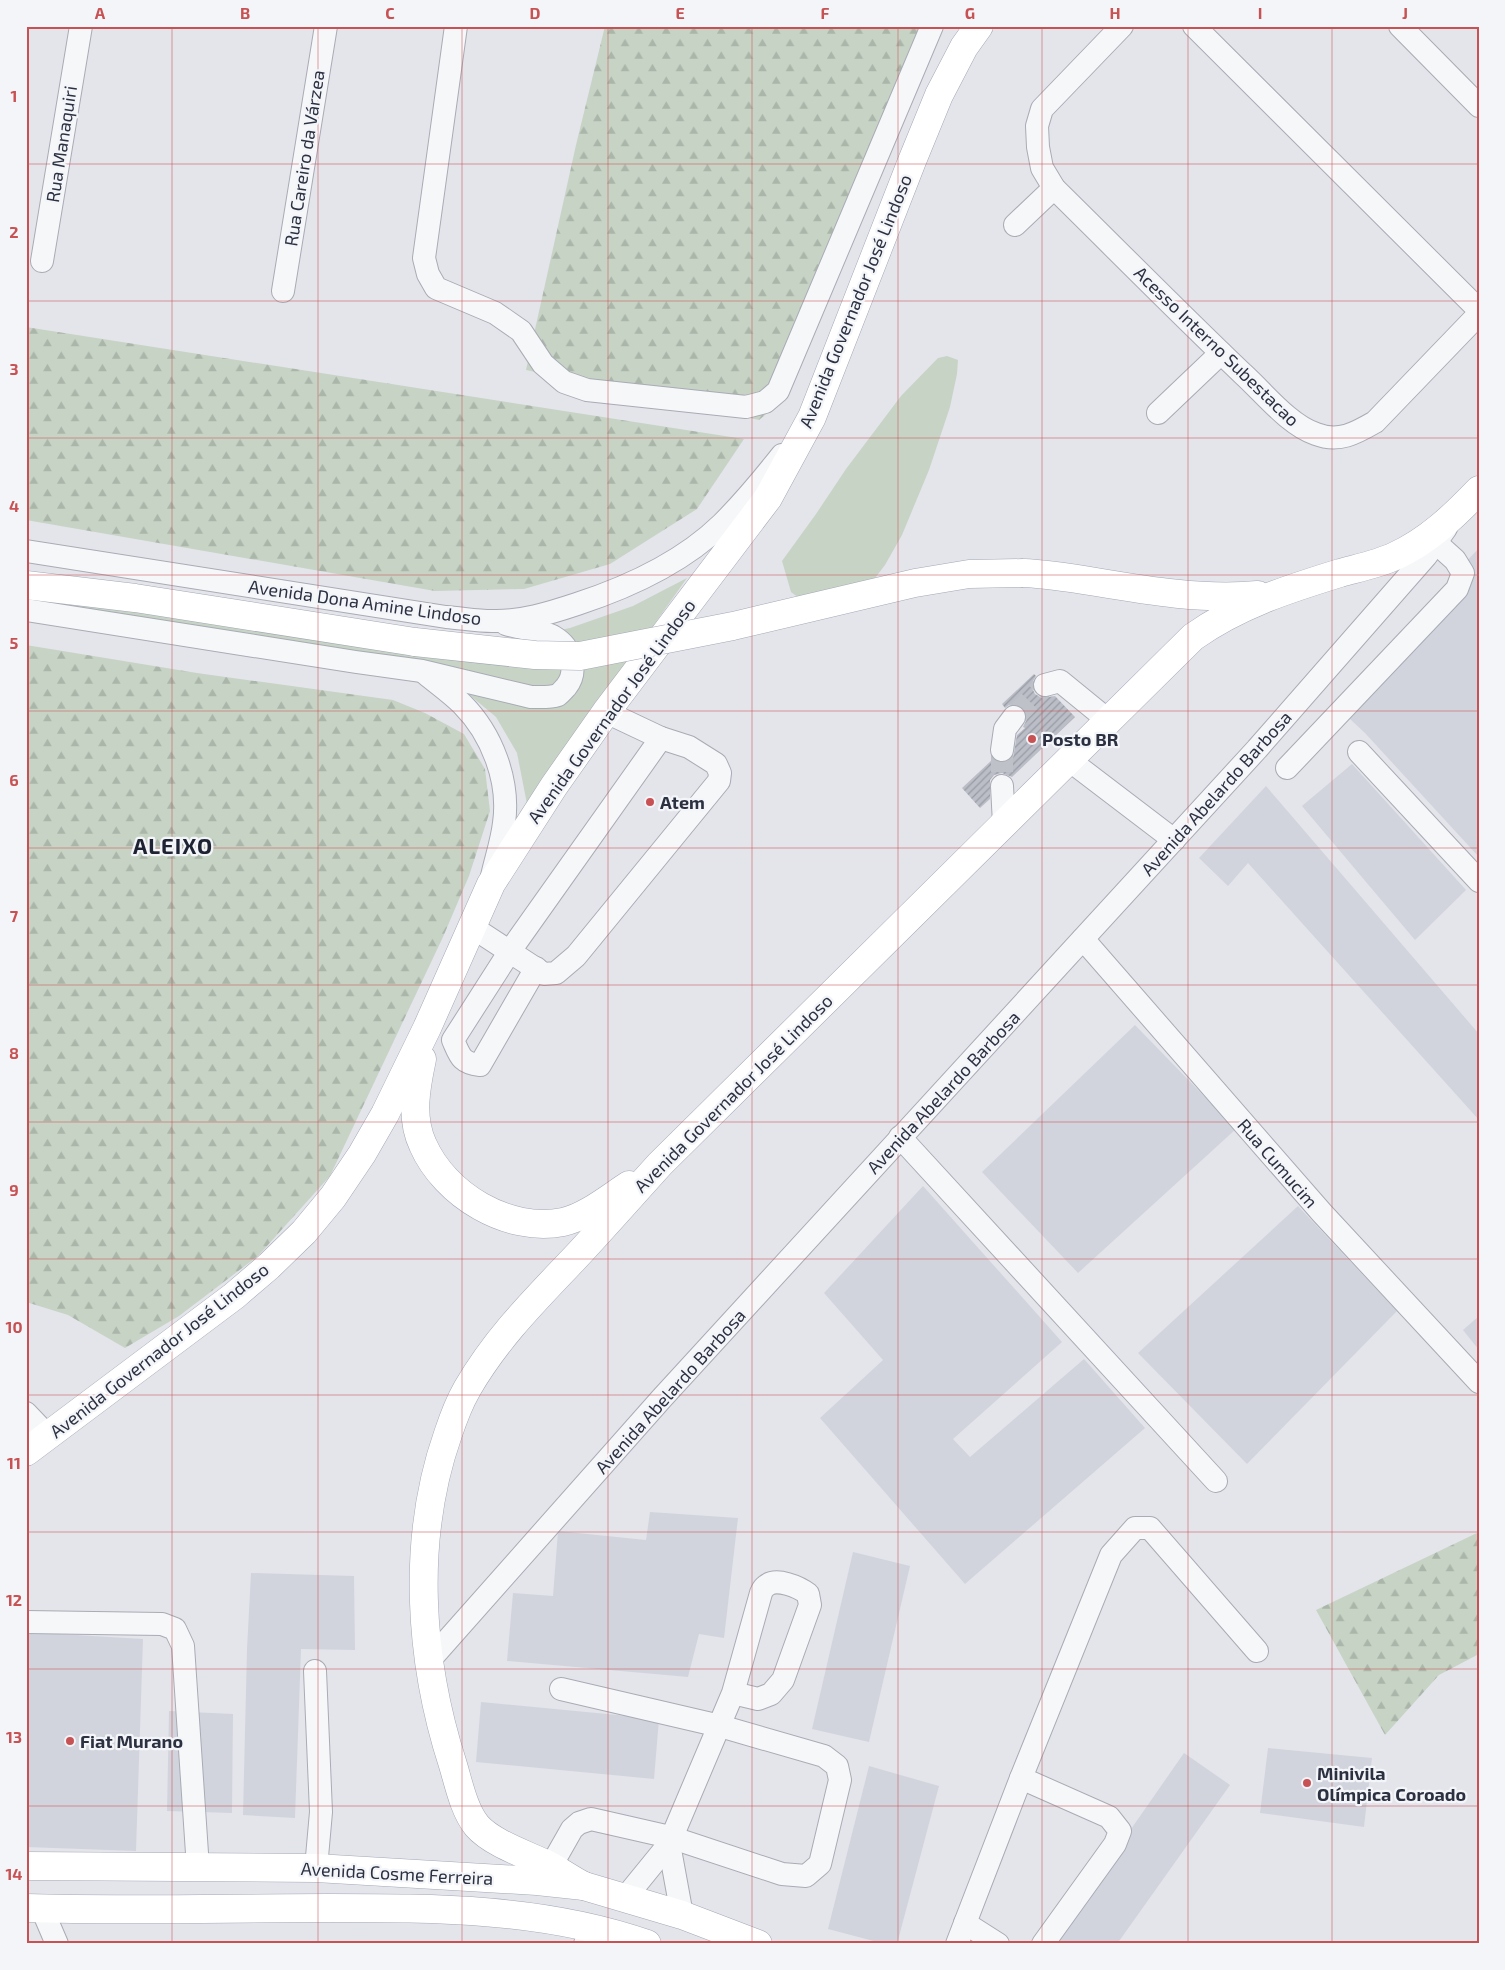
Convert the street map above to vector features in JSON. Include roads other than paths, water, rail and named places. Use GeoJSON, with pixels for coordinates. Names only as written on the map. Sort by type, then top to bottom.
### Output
{"type":"FeatureCollection","features":[{"type":"Feature","properties":{"kind":"main road","name":"Avenida Governador José Lindoso"},"geometry":{"type":"LineString","coordinates":[[26,1452],[234,1296],[269,1266],[304,1232],[333,1196],[362,1154],[385,1114],[427,1028],[491,884],[554,786],[606,712],[768,498],[812,417],[912,160],[940,95],[964,47],[979,26]]}},
{"type":"Feature","properties":{"kind":"main road","name":"Avenida Governador José Lindoso"},"geometry":{"type":"LineString","coordinates":[[584,1886],[551,1866],[486,1834],[476,1825],[468,1812],[447,1748],[428,1662],[424,1597],[427,1513],[443,1448],[465,1392],[481,1365],[510,1326],[602,1229],[660,1164],[1193,637],[1215,621],[1277,593],[1395,556],[1469,507]]}},
{"type":"Feature","properties":{"kind":"main road"},"geometry":{"type":"LineString","coordinates":[[26,585],[135,598],[415,642],[535,655],[580,656],[733,626],[914,582],[969,574],[1049,574],[1161,593],[1224,596],[1277,593]]}},
{"type":"Feature","properties":{"kind":"main road"},"geometry":{"type":"LineString","coordinates":[[427,1028],[415,1093],[417,1122],[422,1144],[437,1168],[453,1186],[482,1208],[506,1218],[529,1224],[564,1222],[602,1203],[660,1164]]}},
{"type":"Feature","properties":{"kind":"main road","name":"Avenida Cosme Ferreira"},"geometry":{"type":"LineString","coordinates":[[26,1866],[316,1868],[537,1881],[584,1886],[682,1915],[758,1944]]}},
{"type":"Feature","properties":{"kind":"main road","name":"Avenida Cosme Ferreira"},"geometry":{"type":"LineString","coordinates":[[34,1909],[456,1910],[556,1920],[588,1935],[647,1944]]}},
{"type":"Feature","properties":{"kind":"street","name":"Rua Manaquiri"},"geometry":{"type":"LineString","coordinates":[[42,261],[80,26]]}},
{"type":"Feature","properties":{"kind":"street","name":"Rua Careiro da Várzea"},"geometry":{"type":"LineString","coordinates":[[283,291],[326,26]]}},
{"type":"Feature","properties":{"kind":"street"},"geometry":{"type":"LineString","coordinates":[[456,26],[424,258],[428,274],[436,288],[495,313],[522,331],[543,364],[564,382],[586,390],[746,407],[765,402],[778,391],[932,26]]}},
{"type":"Feature","properties":{"kind":"street","name":"Acesso Interno Subestacao"},"geometry":{"type":"LineString","coordinates":[[1122,26],[1042,109],[1037,126],[1042,168],[1054,188],[1299,427],[1316,435],[1336,439],[1356,434],[1376,422],[1479,312],[1194,26]]}},
{"type":"Feature","properties":{"kind":"street"},"geometry":{"type":"LineString","coordinates":[[1400,26],[1479,106]]}},
{"type":"Feature","properties":{"kind":"street"},"geometry":{"type":"LineString","coordinates":[[1015,225],[1054,188]]}},
{"type":"Feature","properties":{"kind":"street"},"geometry":{"type":"LineString","coordinates":[[1158,413],[1221,353]]}},
{"type":"Feature","properties":{"kind":"street","name":"Avenida Dona Amine Lindoso"},"geometry":{"type":"LineString","coordinates":[[26,551],[446,617],[493,621],[545,615],[609,593],[660,569],[695,546],[721,525],[753,491],[812,417]]}},
{"type":"Feature","properties":{"kind":"street","name":"Avenida Abelardo Barbosa"},"geometry":{"type":"LineString","coordinates":[[428,1662],[662,1398],[1277,727],[1426,556],[1435,542],[1469,507]]}},
{"type":"Feature","properties":{"kind":"street"},"geometry":{"type":"LineString","coordinates":[[1287,768],[1457,589],[1463,573],[1455,560],[1435,542]]}},
{"type":"Feature","properties":{"kind":"street"},"geometry":{"type":"LineString","coordinates":[[26,610],[422,671],[531,697],[548,697],[560,694],[573,672],[571,658],[565,646],[554,636],[493,621]]}},
{"type":"Feature","properties":{"kind":"street"},"geometry":{"type":"LineString","coordinates":[[422,671],[463,705],[485,735],[501,774],[504,798],[504,823],[491,884]]}},
{"type":"Feature","properties":{"kind":"street"},"geometry":{"type":"LineString","coordinates":[[1045,685],[1060,681],[1109,721]]}},
{"type":"Feature","properties":{"kind":"street"},"geometry":{"type":"LineString","coordinates":[[472,928],[544,974],[556,973],[576,956],[720,781],[720,773],[716,764],[689,747],[661,738],[606,712]]}},
{"type":"Feature","properties":{"kind":"street"},"geometry":{"type":"LineString","coordinates":[[1002,750],[1005,729],[1014,717]]}},
{"type":"Feature","properties":{"kind":"street"},"geometry":{"type":"LineString","coordinates":[[536,968],[480,1065],[468,1064],[460,1056],[453,1040],[510,951],[661,738]]}},
{"type":"Feature","properties":{"kind":"street"},"geometry":{"type":"LineString","coordinates":[[1359,752],[1479,881]]}},
{"type":"Feature","properties":{"kind":"street"},"geometry":{"type":"LineString","coordinates":[[1069,760],[1174,840]]}},
{"type":"Feature","properties":{"kind":"street"},"geometry":{"type":"LineString","coordinates":[[1002,786],[1004,824]]}},
{"type":"Feature","properties":{"kind":"street","name":"Rua Cumucim"},"geometry":{"type":"LineString","coordinates":[[1083,939],[1322,1213],[1479,1382]]}},
{"type":"Feature","properties":{"kind":"street"},"geometry":{"type":"LineString","coordinates":[[900,1138],[1216,1481]]}},
{"type":"Feature","properties":{"kind":"street"},"geometry":{"type":"LineString","coordinates":[[26,1413],[48,1436]]}},
{"type":"Feature","properties":{"kind":"street"},"geometry":{"type":"LineString","coordinates":[[957,1944],[1021,1778],[1111,1555],[1135,1528],[1150,1528],[1257,1651]]}},
{"type":"Feature","properties":{"kind":"street"},"geometry":{"type":"LineString","coordinates":[[625,1898],[669,1840],[720,1726],[733,1693],[761,1593],[766,1585],[776,1583],[799,1587],[808,1594],[810,1605],[783,1680],[772,1694],[758,1699],[733,1693]]}},
{"type":"Feature","properties":{"kind":"street"},"geometry":{"type":"LineString","coordinates":[[26,1622],[162,1624],[175,1629],[183,1646],[198,1868]]}},
{"type":"Feature","properties":{"kind":"street"},"geometry":{"type":"LineString","coordinates":[[315,1671],[321,1812],[316,1868]]}},
{"type":"Feature","properties":{"kind":"street"},"geometry":{"type":"LineString","coordinates":[[551,1866],[572,1829],[579,1823],[591,1819],[782,1874],[806,1876],[820,1864],[840,1780],[837,1766],[824,1756],[720,1726],[561,1689]]}},
{"type":"Feature","properties":{"kind":"street"},"geometry":{"type":"LineString","coordinates":[[1021,1778],[1109,1817],[1120,1831],[1115,1844],[1044,1944]]}},
{"type":"Feature","properties":{"kind":"street"},"geometry":{"type":"LineString","coordinates":[[669,1840],[682,1915]]}},
{"type":"Feature","properties":{"kind":"street"},"geometry":{"type":"LineString","coordinates":[[34,1909],[57,1944]]}},
{"type":"Feature","properties":{"kind":"street"},"geometry":{"type":"LineString","coordinates":[[965,1922],[998,1944]]}},
{"type":"Feature","properties":{"kind":"tunnel"},"geometry":{"type":"LineString","coordinates":[[1014,717],[1045,685]]}},
{"type":"Feature","properties":{"kind":"tunnel"},"geometry":{"type":"LineString","coordinates":[[1002,750],[1002,786]]}},
{"type":"Feature","properties":{"kind":"place","name":"Posto BR"},"geometry":{"type":"Point","coordinates":[1032,739]}},
{"type":"Feature","properties":{"kind":"place","name":"Atem"},"geometry":{"type":"Point","coordinates":[650,802]}},
{"type":"Feature","properties":{"kind":"place","name":"Fiat Murano"},"geometry":{"type":"Point","coordinates":[70,1741]}},
{"type":"Feature","properties":{"kind":"place","name":"Minivila Olímpica Coroado"},"geometry":{"type":"Point","coordinates":[1307,1783]}},
{"type":"Feature","properties":{"kind":"district","name":"ALEIXO"},"geometry":{"type":"Point","coordinates":[173,845]}}]}
